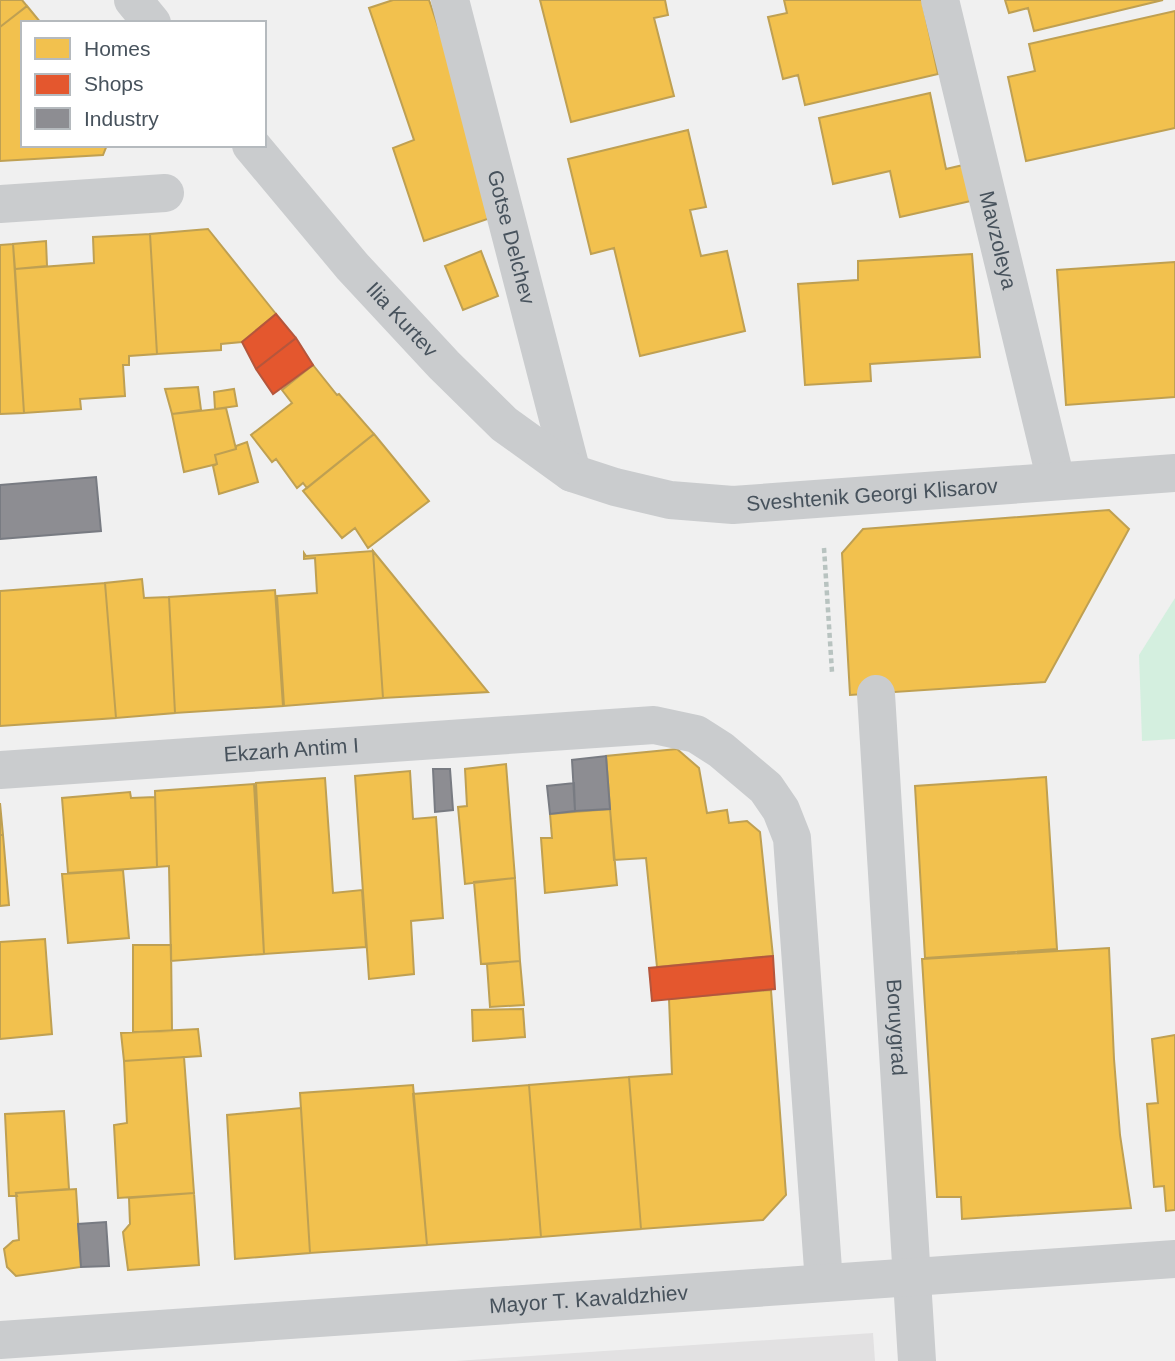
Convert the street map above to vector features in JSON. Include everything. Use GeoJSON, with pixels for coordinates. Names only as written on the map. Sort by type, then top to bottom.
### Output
{"type":"FeatureCollection","features":[{"type":"Feature","properties":{"kind":"street"},"geometry":{"type":"LineString","coordinates":[[133,0],[150,21]]}},
{"type":"Feature","properties":{"kind":"street","name":"Gotse Delchev"},"geometry":{"type":"LineString","coordinates":[[450,0],[572,473]]}},
{"type":"Feature","properties":{"kind":"street","name":"Mavzoleya"},"geometry":{"type":"LineString","coordinates":[[940,0],[1056,481]]}},
{"type":"Feature","properties":{"kind":"street","name":"Ilia Kurtev"},"geometry":{"type":"LineString","coordinates":[[253,147],[352,266],[444,365],[504,424],[572,473]]}},
{"type":"Feature","properties":{"kind":"street"},"geometry":{"type":"LineString","coordinates":[[0,204],[165,193]]}},
{"type":"Feature","properties":{"kind":"street","name":"Sveshtenik Georgi Klisarov"},"geometry":{"type":"LineString","coordinates":[[572,473],[670,500],[733,505],[1175,473]]}},
{"type":"Feature","properties":{"kind":"street","name":"Boruygrad"},"geometry":{"type":"LineString","coordinates":[[876,694],[918,1361]]}},
{"type":"Feature","properties":{"kind":"street","name":"Ekzarh Antim I"},"geometry":{"type":"LineString","coordinates":[[0,770],[654,725],[695,734],[721,750],[766,788],[781,810],[792,838],[824,1283]]}},
{"type":"Feature","properties":{"kind":"street","name":"Mayor T. Kavaldzhiev"},"geometry":{"type":"LineString","coordinates":[[0,1340],[1175,1259]]}},
{"type":"Feature","properties":{"kind":"shaded area"},"geometry":{"type":"Polygon","coordinates":[[[873,1333],[875,1361],[456,1361],[873,1333]]]}},
{"type":"Feature","properties":{"kind":"green space"},"geometry":{"type":"Polygon","coordinates":[[[1175,598],[1175,739],[1142,741],[1139,655],[1175,598]]]}},
{"type":"Feature","properties":{"kind":"building: Homes"},"geometry":{"type":"Polygon","coordinates":[[[0,0],[22,0],[27,6],[0,27],[0,0]]]}},
{"type":"Feature","properties":{"kind":"building: Homes"},"geometry":{"type":"Polygon","coordinates":[[[393,0],[429,0],[502,214],[424,241],[393,148],[414,140],[369,8],[393,0]]]}},
{"type":"Feature","properties":{"kind":"building: Homes"},"geometry":{"type":"Polygon","coordinates":[[[540,0],[665,0],[668,15],[654,18],[674,96],[571,122],[540,0]]]}},
{"type":"Feature","properties":{"kind":"building: Homes"},"geometry":{"type":"Polygon","coordinates":[[[784,0],[922,0],[938,74],[805,105],[798,75],[783,79],[768,17],[787,13],[784,0]]]}},
{"type":"Feature","properties":{"kind":"building: Homes"},"geometry":{"type":"Polygon","coordinates":[[[1005,0],[1163,0],[1034,31],[1028,8],[1009,13],[1005,0]]]}},
{"type":"Feature","properties":{"kind":"building: Homes"},"geometry":{"type":"Polygon","coordinates":[[[27,6],[39,21],[21,21],[21,147],[106,147],[103,155],[0,161],[0,27],[27,6]]]}},
{"type":"Feature","properties":{"kind":"building: Homes"},"geometry":{"type":"Polygon","coordinates":[[[1175,11],[1175,128],[1026,161],[1008,77],[1035,71],[1029,44],[1175,11]]]}},
{"type":"Feature","properties":{"kind":"building: Homes"},"geometry":{"type":"Polygon","coordinates":[[[930,93],[946,169],[976,162],[984,198],[900,217],[890,171],[833,184],[819,118],[930,93]]]}},
{"type":"Feature","properties":{"kind":"building: Homes"},"geometry":{"type":"Polygon","coordinates":[[[688,130],[706,207],[690,210],[701,256],[727,251],[745,331],[640,356],[614,248],[591,254],[568,159],[688,130]]]}},
{"type":"Feature","properties":{"kind":"building: Homes"},"geometry":{"type":"Polygon","coordinates":[[[208,229],[276,314],[242,342],[221,344],[221,350],[157,354],[150,234],[208,229]]]}},
{"type":"Feature","properties":{"kind":"building: Homes"},"geometry":{"type":"Polygon","coordinates":[[[150,234],[157,354],[129,356],[129,365],[123,365],[125,396],[80,399],[81,409],[24,413],[15,269],[94,263],[93,237],[150,234]]]}},
{"type":"Feature","properties":{"kind":"building: Homes"},"geometry":{"type":"Polygon","coordinates":[[[46,241],[47,266],[15,269],[13,244],[46,241]]]}},
{"type":"Feature","properties":{"kind":"building: Homes"},"geometry":{"type":"Polygon","coordinates":[[[13,244],[24,413],[0,414],[0,245],[13,244]]]}},
{"type":"Feature","properties":{"kind":"building: Homes"},"geometry":{"type":"Polygon","coordinates":[[[481,251],[498,296],[463,310],[445,266],[481,251]]]}},
{"type":"Feature","properties":{"kind":"building: Homes"},"geometry":{"type":"Polygon","coordinates":[[[972,254],[980,357],[870,364],[871,381],[805,385],[798,284],[858,280],[858,261],[972,254]]]}},
{"type":"Feature","properties":{"kind":"building: Homes"},"geometry":{"type":"Polygon","coordinates":[[[1175,262],[1175,397],[1066,405],[1057,270],[1175,262]]]}},
{"type":"Feature","properties":{"kind":"building: Homes"},"geometry":{"type":"Polygon","coordinates":[[[313,365],[374,434],[307,488],[303,483],[297,488],[276,459],[272,462],[251,435],[292,403],[282,390],[313,365]]]}},
{"type":"Feature","properties":{"kind":"building: Homes"},"geometry":{"type":"Polygon","coordinates":[[[198,387],[201,410],[172,414],[165,389],[198,387]]]}},
{"type":"Feature","properties":{"kind":"building: Homes"},"geometry":{"type":"Polygon","coordinates":[[[234,389],[237,406],[215,409],[214,392],[234,389]]]}},
{"type":"Feature","properties":{"kind":"building: Homes"},"geometry":{"type":"Polygon","coordinates":[[[226,408],[236,449],[215,455],[217,464],[184,472],[172,414],[226,408]]]}},
{"type":"Feature","properties":{"kind":"building: Homes"},"geometry":{"type":"Polygon","coordinates":[[[374,434],[429,501],[368,548],[355,528],[342,538],[303,491],[374,434]]]}},
{"type":"Feature","properties":{"kind":"building: Homes"},"geometry":{"type":"Polygon","coordinates":[[[247,442],[258,482],[219,494],[213,466],[217,464],[215,455],[236,449],[236,446],[247,442]]]}},
{"type":"Feature","properties":{"kind":"building: Homes"},"geometry":{"type":"Polygon","coordinates":[[[1109,510],[1129,529],[1045,682],[850,695],[842,553],[863,529],[1109,510]]]}},
{"type":"Feature","properties":{"kind":"building: Homes"},"geometry":{"type":"Polygon","coordinates":[[[373,551],[488,692],[383,698],[373,551]]]}},
{"type":"Feature","properties":{"kind":"building: Homes"},"geometry":{"type":"Polygon","coordinates":[[[373,551],[383,698],[284,706],[277,596],[317,593],[315,558],[304,559],[304,553],[306,556],[373,551]]]}},
{"type":"Feature","properties":{"kind":"building: Homes"},"geometry":{"type":"Polygon","coordinates":[[[142,579],[144,598],[169,597],[175,713],[116,718],[105,583],[142,579]]]}},
{"type":"Feature","properties":{"kind":"building: Homes"},"geometry":{"type":"Polygon","coordinates":[[[105,583],[116,718],[0,726],[0,591],[105,583]]]}},
{"type":"Feature","properties":{"kind":"building: Homes"},"geometry":{"type":"Polygon","coordinates":[[[275,590],[283,706],[175,713],[169,597],[275,590]]]}},
{"type":"Feature","properties":{"kind":"building: Homes"},"geometry":{"type":"Polygon","coordinates":[[[677,749],[699,768],[707,813],[727,810],[729,823],[747,821],[760,832],[773,956],[657,967],[646,858],[614,860],[606,756],[677,749]]]}},
{"type":"Feature","properties":{"kind":"building: Homes"},"geometry":{"type":"Polygon","coordinates":[[[506,764],[515,878],[465,884],[458,807],[467,806],[465,769],[506,764]]]}},
{"type":"Feature","properties":{"kind":"building: Homes"},"geometry":{"type":"Polygon","coordinates":[[[410,771],[413,819],[436,817],[443,918],[411,921],[414,974],[369,979],[355,776],[410,771]]]}},
{"type":"Feature","properties":{"kind":"building: Homes"},"geometry":{"type":"Polygon","coordinates":[[[1046,777],[1057,949],[925,958],[915,786],[1046,777]]]}},
{"type":"Feature","properties":{"kind":"building: Homes"},"geometry":{"type":"Polygon","coordinates":[[[325,778],[333,893],[362,890],[366,947],[264,954],[256,783],[325,778]]]}},
{"type":"Feature","properties":{"kind":"building: Homes"},"geometry":{"type":"Polygon","coordinates":[[[254,784],[264,954],[171,961],[169,866],[157,867],[155,791],[254,784]]]}},
{"type":"Feature","properties":{"kind":"building: Homes"},"geometry":{"type":"Polygon","coordinates":[[[130,792],[131,798],[155,797],[157,867],[68,873],[62,798],[130,792]]]}},
{"type":"Feature","properties":{"kind":"building: Homes"},"geometry":{"type":"Polygon","coordinates":[[[0,803],[3,835],[0,835],[0,803]]]}},
{"type":"Feature","properties":{"kind":"building: Homes"},"geometry":{"type":"Polygon","coordinates":[[[610,809],[617,885],[545,893],[541,838],[552,838],[550,814],[610,809]]]}},
{"type":"Feature","properties":{"kind":"building: Homes"},"geometry":{"type":"Polygon","coordinates":[[[0,835],[3,835],[9,905],[0,906],[0,835]]]}},
{"type":"Feature","properties":{"kind":"building: Homes"},"geometry":{"type":"Polygon","coordinates":[[[123,870],[129,938],[68,943],[62,874],[123,870]]]}},
{"type":"Feature","properties":{"kind":"building: Homes"},"geometry":{"type":"Polygon","coordinates":[[[515,878],[520,961],[481,964],[474,882],[515,878]]]}},
{"type":"Feature","properties":{"kind":"building: Homes"},"geometry":{"type":"Polygon","coordinates":[[[45,939],[52,1034],[0,1039],[0,942],[45,939]]]}},
{"type":"Feature","properties":{"kind":"building: Homes"},"geometry":{"type":"Polygon","coordinates":[[[133,945],[171,945],[172,1031],[133,1032],[133,945]]]}},
{"type":"Feature","properties":{"kind":"building: Homes"},"geometry":{"type":"Polygon","coordinates":[[[1109,948],[1120,1135],[1131,1208],[962,1219],[961,1197],[937,1197],[922,959],[1109,948]]]}},
{"type":"Feature","properties":{"kind":"building: Homes"},"geometry":{"type":"Polygon","coordinates":[[[520,961],[524,1005],[490,1007],[487,964],[520,961]]]}},
{"type":"Feature","properties":{"kind":"building: Homes"},"geometry":{"type":"Polygon","coordinates":[[[771,990],[786,1195],[763,1220],[641,1229],[629,1077],[672,1074],[669,999],[771,990]]]}},
{"type":"Feature","properties":{"kind":"building: Homes"},"geometry":{"type":"Polygon","coordinates":[[[523,1009],[525,1037],[473,1041],[472,1010],[523,1009]]]}},
{"type":"Feature","properties":{"kind":"building: Homes"},"geometry":{"type":"Polygon","coordinates":[[[198,1029],[201,1056],[124,1061],[121,1033],[198,1029]]]}},
{"type":"Feature","properties":{"kind":"building: Homes"},"geometry":{"type":"Polygon","coordinates":[[[1175,1035],[1175,1210],[1166,1211],[1164,1186],[1154,1187],[1147,1104],[1158,1103],[1152,1039],[1175,1035]]]}},
{"type":"Feature","properties":{"kind":"building: Homes"},"geometry":{"type":"Polygon","coordinates":[[[184,1057],[194,1193],[118,1198],[114,1125],[127,1123],[124,1061],[184,1057]]]}},
{"type":"Feature","properties":{"kind":"building: Homes"},"geometry":{"type":"Polygon","coordinates":[[[629,1077],[641,1229],[541,1237],[529,1085],[629,1077]]]}},
{"type":"Feature","properties":{"kind":"building: Homes"},"geometry":{"type":"Polygon","coordinates":[[[413,1085],[427,1245],[310,1253],[300,1093],[413,1085]]]}},
{"type":"Feature","properties":{"kind":"building: Homes"},"geometry":{"type":"Polygon","coordinates":[[[529,1085],[541,1237],[427,1245],[413,1094],[529,1085]]]}},
{"type":"Feature","properties":{"kind":"building: Homes"},"geometry":{"type":"Polygon","coordinates":[[[301,1108],[310,1253],[235,1259],[227,1115],[301,1108]]]}},
{"type":"Feature","properties":{"kind":"building: Homes"},"geometry":{"type":"Polygon","coordinates":[[[64,1111],[69,1189],[16,1193],[17,1196],[9,1196],[5,1114],[64,1111]]]}},
{"type":"Feature","properties":{"kind":"building: Homes"},"geometry":{"type":"Polygon","coordinates":[[[76,1189],[81,1267],[16,1276],[7,1267],[4,1249],[13,1241],[19,1240],[16,1193],[76,1189]]]}},
{"type":"Feature","properties":{"kind":"building: Homes"},"geometry":{"type":"Polygon","coordinates":[[[194,1193],[199,1265],[128,1270],[123,1232],[130,1224],[129,1198],[194,1193]]]}},
{"type":"Feature","properties":{"kind":"building: Shops"},"geometry":{"type":"Polygon","coordinates":[[[276,314],[296,338],[256,369],[242,342],[276,314]]]}},
{"type":"Feature","properties":{"kind":"building: Shops"},"geometry":{"type":"Polygon","coordinates":[[[296,338],[313,365],[273,394],[256,369],[296,338]]]}},
{"type":"Feature","properties":{"kind":"building: Shops"},"geometry":{"type":"Polygon","coordinates":[[[773,956],[775,989],[652,1001],[649,968],[773,956]]]}},
{"type":"Feature","properties":{"kind":"building: Industry"},"geometry":{"type":"Polygon","coordinates":[[[96,477],[101,531],[0,539],[0,485],[96,477]]]}},
{"type":"Feature","properties":{"kind":"building: Industry"},"geometry":{"type":"Polygon","coordinates":[[[606,756],[610,809],[575,811],[572,760],[606,756]]]}},
{"type":"Feature","properties":{"kind":"building: Industry"},"geometry":{"type":"Polygon","coordinates":[[[433,769],[450,769],[453,810],[435,812],[433,769]]]}},
{"type":"Feature","properties":{"kind":"building: Industry"},"geometry":{"type":"Polygon","coordinates":[[[574,783],[575,811],[550,814],[547,786],[574,783]]]}},
{"type":"Feature","properties":{"kind":"building: Industry"},"geometry":{"type":"Polygon","coordinates":[[[106,1222],[109,1266],[81,1267],[78,1224],[106,1222]]]}}]}
